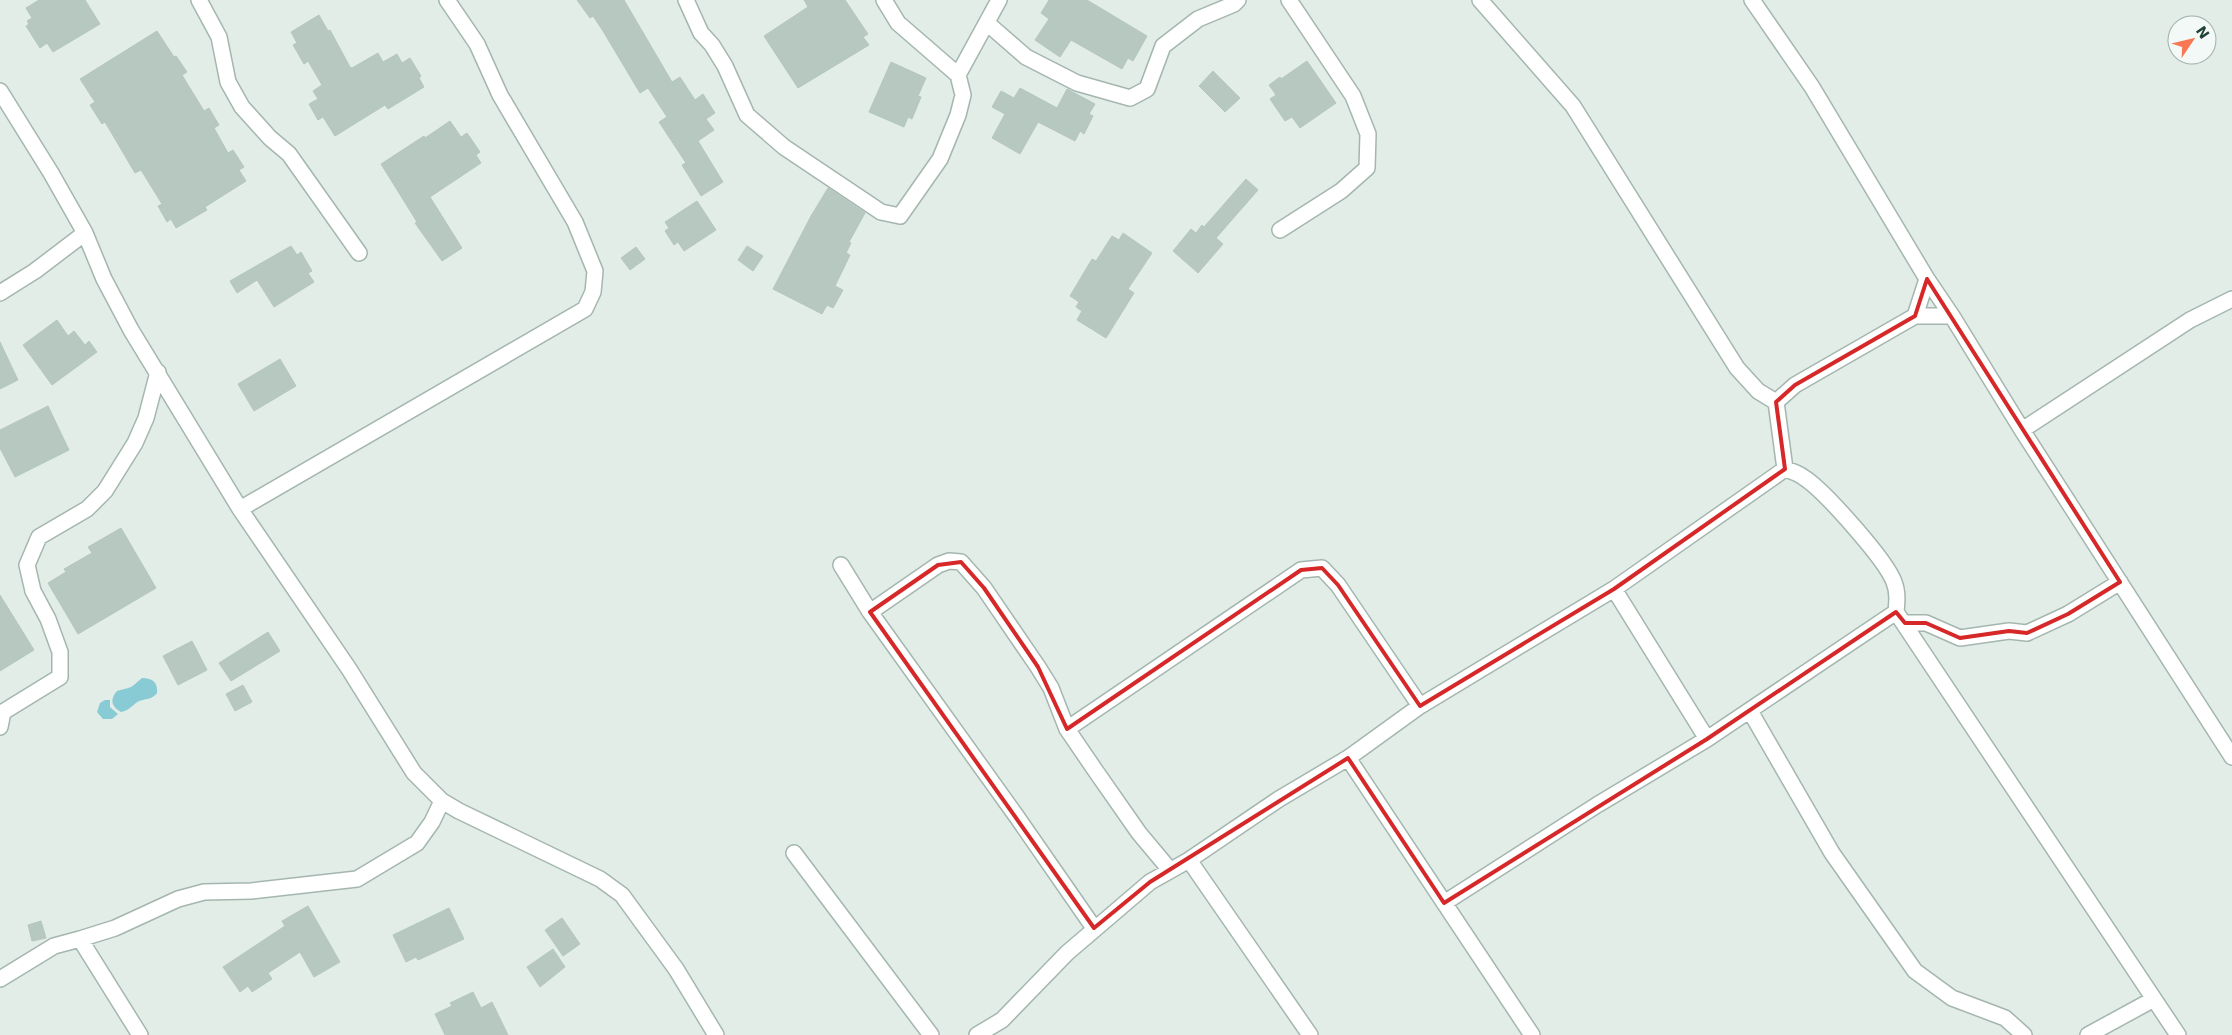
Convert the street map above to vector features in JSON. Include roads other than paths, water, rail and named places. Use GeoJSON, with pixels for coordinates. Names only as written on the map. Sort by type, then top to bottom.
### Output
{"type":"FeatureCollection","features":[{"type":"Feature","properties":{"kind":"street"},"geometry":{"type":"LineString","coordinates":[[198,0],[220,37],[228,82],[242,107],[270,138],[289,154],[359,252]]}},
{"type":"Feature","properties":{"kind":"street"},"geometry":{"type":"LineString","coordinates":[[240,508],[585,309],[593,292],[595,271],[575,222],[500,95],[477,44],[447,0]]}},
{"type":"Feature","properties":{"kind":"street"},"geometry":{"type":"LineString","coordinates":[[686,0],[700,33],[712,45],[725,66],[747,115],[784,147],[881,212],[900,216],[940,159],[958,115],[963,95],[958,76],[898,23],[884,0]]}},
{"type":"Feature","properties":{"kind":"street"},"geometry":{"type":"LineString","coordinates":[[958,76],[999,0]]}},
{"type":"Feature","properties":{"kind":"street"},"geometry":{"type":"LineString","coordinates":[[987,23],[1026,56],[1043,66],[1077,83],[1130,98],[1147,89],[1163,46],[1198,19],[1234,4],[1238,0]]}},
{"type":"Feature","properties":{"kind":"street"},"geometry":{"type":"LineString","coordinates":[[1280,230],[1341,191],[1367,168],[1368,134],[1353,96],[1290,0]]}},
{"type":"Feature","properties":{"kind":"street"},"geometry":{"type":"LineString","coordinates":[[1480,0],[1573,106],[1737,368],[1758,391],[1776,402]]}},
{"type":"Feature","properties":{"kind":"street"},"geometry":{"type":"LineString","coordinates":[[1752,0],[1812,87],[1927,279],[2232,757]]}},
{"type":"Feature","properties":{"kind":"street"},"geometry":{"type":"LineString","coordinates":[[0,91],[52,173],[85,233],[104,279],[130,330],[158,372],[240,508],[338,652],[414,773],[442,801],[486,825],[600,879],[622,895],[676,969],[716,1035]]}},
{"type":"Feature","properties":{"kind":"street"},"geometry":{"type":"LineString","coordinates":[[0,292],[36,271],[85,233]]}},
{"type":"Feature","properties":{"kind":"street"},"geometry":{"type":"LineString","coordinates":[[1915,316],[1927,279]]}},
{"type":"Feature","properties":{"kind":"street"},"geometry":{"type":"LineString","coordinates":[[2022,430],[2190,320],[2232,299]]}},
{"type":"Feature","properties":{"kind":"street"},"geometry":{"type":"LineString","coordinates":[[1776,402],[1795,385],[1915,316],[1952,316]]}},
{"type":"Feature","properties":{"kind":"street"},"geometry":{"type":"LineString","coordinates":[[0,727],[3,712],[60,677],[60,652],[48,619],[32,591],[27,565],[39,537],[87,509],[105,491],[135,443],[146,418],[158,372]]}},
{"type":"Feature","properties":{"kind":"street"},"geometry":{"type":"LineString","coordinates":[[1776,402],[1785,469]]}},
{"type":"Feature","properties":{"kind":"street"},"geometry":{"type":"LineString","coordinates":[[977,1035],[1002,1020],[1094,928],[1150,882],[1188,860],[1279,798],[1348,758],[1420,706],[1614,589],[1785,469]]}},
{"type":"Feature","properties":{"kind":"street"},"geometry":{"type":"LineString","coordinates":[[1785,469],[1803,477],[1823,494],[1870,547],[1894,581],[1898,596],[1900,618],[2178,1035]]}},
{"type":"Feature","properties":{"kind":"street"},"geometry":{"type":"LineString","coordinates":[[870,612],[938,565],[949,561],[961,562],[984,588],[1038,667],[1051,688],[1067,729],[1134,826],[1170,870]]}},
{"type":"Feature","properties":{"kind":"street"},"geometry":{"type":"LineString","coordinates":[[841,565],[870,612],[1017,816],[1094,928]]}},
{"type":"Feature","properties":{"kind":"street"},"geometry":{"type":"LineString","coordinates":[[1067,729],[1302,570],[1322,568],[1338,585],[1420,706]]}},
{"type":"Feature","properties":{"kind":"street"},"geometry":{"type":"LineString","coordinates":[[1444,903],[1597,805],[1707,739],[1900,618],[1926,623],[1960,638],[2009,631],[2027,633],[2068,614],[2120,582]]}},
{"type":"Feature","properties":{"kind":"street"},"geometry":{"type":"LineString","coordinates":[[1614,589],[1707,739]]}},
{"type":"Feature","properties":{"kind":"street"},"geometry":{"type":"LineString","coordinates":[[1750,711],[1832,854],[1916,971],[1952,998],[2005,1018],[2024,1035]]}},
{"type":"Feature","properties":{"kind":"street"},"geometry":{"type":"LineString","coordinates":[[1348,758],[1532,1035]]}},
{"type":"Feature","properties":{"kind":"street"},"geometry":{"type":"LineString","coordinates":[[0,979],[54,946],[115,928],[178,899],[204,892],[251,891],[357,879],[417,843],[432,822],[442,801]]}},
{"type":"Feature","properties":{"kind":"street"},"geometry":{"type":"LineString","coordinates":[[794,853],[931,1035]]}},
{"type":"Feature","properties":{"kind":"street"},"geometry":{"type":"LineString","coordinates":[[1188,860],[1310,1035]]}},
{"type":"Feature","properties":{"kind":"street"},"geometry":{"type":"LineString","coordinates":[[80,939],[140,1035]]}},
{"type":"Feature","properties":{"kind":"street"},"geometry":{"type":"LineString","coordinates":[[2088,1035],[2154,998]]}},
{"type":"Feature","properties":{"kind":"water"},"geometry":{"type":"Polygon","coordinates":[[[142,678],[154,682],[157,686],[157,693],[151,698],[137,702],[125,711],[121,712],[118,710],[112,700],[117,691],[129,688],[142,678]]]}},
{"type":"Feature","properties":{"kind":"water"},"geometry":{"type":"Polygon","coordinates":[[[110,700],[110,707],[118,714],[112,719],[103,719],[97,712],[100,703],[110,700]]]}}]}
